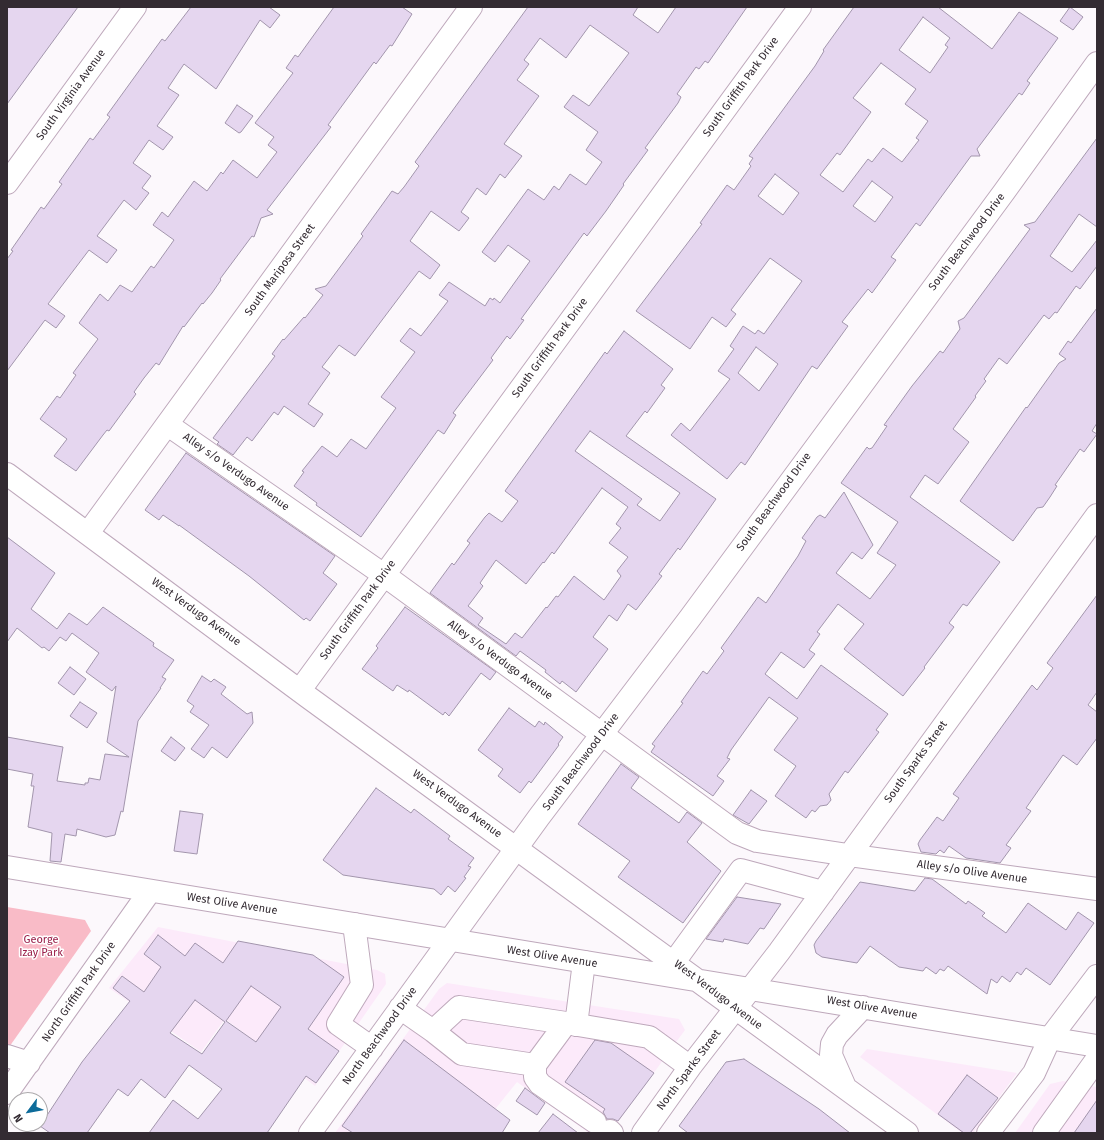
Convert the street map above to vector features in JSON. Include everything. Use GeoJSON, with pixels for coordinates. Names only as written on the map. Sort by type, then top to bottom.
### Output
{"type":"FeatureCollection","features":[{"type":"Feature","properties":{"kind":"street","name":"South Virginia Avenue"},"geometry":{"type":"LineString","coordinates":[[7,183],[135,7]]}},
{"type":"Feature","properties":{"kind":"street","name":"South Mariposa Street"},"geometry":{"type":"LineString","coordinates":[[88,533],[471,7]]}},
{"type":"Feature","properties":{"kind":"street","name":"South Griffith Park Drive"},"geometry":{"type":"LineString","coordinates":[[300,690],[800,7]]}},
{"type":"Feature","properties":{"kind":"street","name":"South Beachwood Drive"},"geometry":{"type":"LineString","coordinates":[[450,940],[601,733],[690,618],[1097,64]]}},
{"type":"Feature","properties":{"kind":"street","name":"Alley s/o Verdugo Avenue"},"geometry":{"type":"LineString","coordinates":[[168,425],[384,575],[737,833],[757,841],[848,855]]}},
{"type":"Feature","properties":{"kind":"street","name":"West Verdugo Avenue"},"geometry":{"type":"LineString","coordinates":[[7,474],[907,1133]]}},
{"type":"Feature","properties":{"kind":"street","name":"South Sparks Street"},"geometry":{"type":"LineString","coordinates":[[735,1008],[751,989],[823,892],[848,855],[1097,515]]}},
{"type":"Feature","properties":{"kind":"street","name":"Alley s/o Olive Avenue"},"geometry":{"type":"LineString","coordinates":[[848,855],[1097,889]]}},
{"type":"Feature","properties":{"kind":"street","name":"West Olive Avenue"},"geometry":{"type":"LineString","coordinates":[[7,868],[1097,1046]]}},
{"type":"Feature","properties":{"kind":"street"},"geometry":{"type":"LineString","coordinates":[[674,962],[741,870],[823,892]]}},
{"type":"Feature","properties":{"kind":"street","name":"North Griffith Park Drive"},"geometry":{"type":"LineString","coordinates":[[7,1093],[150,891]]}},
{"type":"Feature","properties":{"kind":"street"},"geometry":{"type":"LineString","coordinates":[[354,924],[362,985],[338,1024],[372,1048]]}},
{"type":"Feature","properties":{"kind":"street","name":"North Beachwood Drive"},"geometry":{"type":"LineString","coordinates":[[310,1133],[450,940]]}},
{"type":"Feature","properties":{"kind":"street"},"geometry":{"type":"LineString","coordinates":[[584,962],[571,1024],[535,1065],[535,1077],[540,1084],[606,1129]]}},
{"type":"Feature","properties":{"kind":"street"},"geometry":{"type":"LineString","coordinates":[[988,1133],[1034,1073],[1050,1038],[1097,976]]}},
{"type":"Feature","properties":{"kind":"street"},"geometry":{"type":"LineString","coordinates":[[434,1031],[459,1007],[649,1037],[690,1067]]}},
{"type":"Feature","properties":{"kind":"street"},"geometry":{"type":"LineString","coordinates":[[846,1088],[831,1055],[832,1044],[837,1035],[863,1007]]}},
{"type":"Feature","properties":{"kind":"street"},"geometry":{"type":"LineString","coordinates":[[400,1008],[434,1031],[462,1054],[535,1065]]}},
{"type":"Feature","properties":{"kind":"street","name":"North Sparks Street"},"geometry":{"type":"LineString","coordinates":[[643,1133],[690,1067],[735,1008]]}},
{"type":"Feature","properties":{"kind":"street"},"geometry":{"type":"LineString","coordinates":[[7,1056],[29,1063]]}},
{"type":"Feature","properties":{"kind":"street"},"geometry":{"type":"LineString","coordinates":[[1044,1133],[1097,1059]]}},
{"type":"Feature","properties":{"kind":"shaded area"},"geometry":{"type":"Polygon","coordinates":[[[158,927],[377,970],[385,974],[386,984],[315,1086],[225,1019],[201,1052],[109,988],[158,927]]]}},
{"type":"Feature","properties":{"kind":"shaded area"},"geometry":{"type":"Polygon","coordinates":[[[447,983],[679,1019],[685,1030],[610,1133],[589,1133],[517,1082],[476,1133],[335,1133],[439,989],[447,983]]]}},
{"type":"Feature","properties":{"kind":"shaded area"},"geometry":{"type":"Polygon","coordinates":[[[867,1049],[1017,1073],[973,1133],[962,1133],[860,1057],[867,1049]]]}},
{"type":"Feature","properties":{"kind":"shaded area"},"geometry":{"type":"Polygon","coordinates":[[[1063,1081],[1097,1087],[1097,1133],[1015,1133],[1050,1084],[1063,1081]]]}},
{"type":"Feature","properties":{"kind":"green space","name":"George Izay Park"},"geometry":{"type":"Polygon","coordinates":[[[7,907],[85,920],[91,931],[7,1050],[7,907]]]}},
{"type":"Feature","properties":{"kind":"building"},"geometry":{"type":"Polygon","coordinates":[[[7,7],[78,7],[7,104],[7,7]]]}},
{"type":"Feature","properties":{"kind":"building"},"geometry":{"type":"Polygon","coordinates":[[[191,7],[269,7],[280,15],[270,28],[260,20],[216,89],[184,64],[168,88],[179,95],[157,126],[173,137],[163,150],[149,140],[133,163],[151,176],[142,188],[149,193],[136,210],[124,200],[97,236],[117,250],[107,263],[89,250],[48,304],[65,316],[56,328],[45,320],[7,371],[7,259],[13,251],[11,250],[41,207],[44,209],[62,184],[59,182],[90,138],[93,140],[110,117],[107,115],[162,39],[165,41],[191,7]]]}},
{"type":"Feature","properties":{"kind":"building"},"geometry":{"type":"Polygon","coordinates":[[[334,7],[402,7],[412,14],[392,46],[390,45],[376,64],[374,62],[328,125],[331,127],[267,210],[273,214],[261,218],[254,237],[252,236],[220,279],[221,280],[212,293],[203,304],[202,303],[184,327],[183,326],[159,365],[156,363],[144,378],[134,392],[136,394],[109,431],[107,430],[76,471],[54,456],[67,439],[40,419],[57,396],[60,398],[76,375],[73,373],[98,339],[79,323],[100,294],[108,301],[120,285],[132,292],[151,266],[154,268],[174,240],[153,225],[162,212],[168,217],[194,181],[207,191],[221,172],[223,174],[233,160],[257,178],[277,152],[268,145],[274,137],[255,123],[293,73],[286,68],[295,55],[298,57],[334,7]]]}},
{"type":"Feature","properties":{"kind":"building"},"geometry":{"type":"Polygon","coordinates":[[[528,7],[638,7],[633,15],[658,33],[676,7],[747,7],[708,63],[705,61],[699,69],[696,67],[677,94],[681,97],[678,103],[645,148],[648,150],[623,184],[624,185],[587,236],[584,233],[521,319],[524,320],[510,339],[507,336],[491,358],[493,360],[453,413],[456,415],[444,434],[438,430],[361,537],[316,505],[317,503],[294,486],[304,472],[302,471],[322,446],[337,457],[351,439],[366,449],[396,408],[381,397],[415,352],[400,341],[410,328],[421,336],[448,301],[439,295],[449,282],[485,306],[490,298],[493,300],[494,298],[500,303],[530,261],[508,245],[495,262],[482,252],[528,189],[544,200],[554,186],[559,190],[570,174],[586,185],[602,162],[586,150],[598,132],[564,107],[573,95],[589,106],[629,53],[590,25],[566,58],[540,38],[524,60],[529,64],[517,80],[539,96],[504,144],[522,156],[505,178],[500,174],[486,195],[477,188],[461,212],[469,218],[459,231],[431,211],[410,241],[440,265],[430,279],[419,271],[355,356],[339,345],[322,367],[330,373],[308,404],[323,414],[314,427],[284,406],[278,415],[274,412],[252,441],[247,437],[233,455],[217,444],[219,442],[213,438],[275,356],[272,354],[283,339],[284,340],[304,317],[305,318],[323,295],[315,289],[326,286],[363,236],[361,234],[392,191],[398,194],[404,187],[419,166],[415,162],[528,7]]]}},
{"type":"Feature","properties":{"kind":"building"},"geometry":{"type":"Polygon","coordinates":[[[854,7],[938,7],[992,49],[1019,12],[1058,38],[1027,81],[1030,83],[1022,95],[1019,93],[977,149],[980,156],[971,156],[920,226],[916,223],[891,257],[896,260],[872,293],[868,289],[842,322],[848,326],[817,369],[812,366],[745,465],[741,462],[727,479],[671,435],[681,423],[690,431],[730,379],[718,371],[734,349],[730,346],[743,326],[755,334],[758,330],[764,334],[802,281],[770,258],[731,310],[736,314],[726,327],[712,317],[690,349],[636,311],[702,224],[700,223],[727,185],[734,190],[751,166],[749,164],[753,158],[749,156],[815,66],[824,51],[823,50],[854,7]],[[923,17],[899,50],[930,73],[948,47],[945,45],[950,38],[923,17]],[[881,63],[853,98],[871,112],[840,155],[837,153],[820,175],[843,192],[868,159],[872,162],[883,148],[902,162],[919,140],[916,138],[928,121],[905,104],[916,89],[881,63]],[[775,174],[758,196],[783,215],[799,193],[775,174]],[[872,181],[853,206],[875,222],[893,197],[872,181]],[[756,347],[738,373],[759,391],[778,364],[756,347]]]}},
{"type":"Feature","properties":{"kind":"building"},"geometry":{"type":"Polygon","coordinates":[[[1070,7],[1083,17],[1073,30],[1060,21],[1070,7]]]}},
{"type":"Feature","properties":{"kind":"building"},"geometry":{"type":"Polygon","coordinates":[[[237,105],[253,116],[239,133],[225,123],[237,105]]]}},
{"type":"Feature","properties":{"kind":"building"},"geometry":{"type":"Polygon","coordinates":[[[1097,138],[1097,227],[1079,214],[1050,256],[1072,272],[1097,240],[1097,266],[1080,289],[1076,286],[1057,313],[1055,312],[1049,319],[1044,315],[1007,364],[999,358],[984,379],[986,381],[975,396],[976,397],[953,429],[969,442],[938,484],[925,475],[910,497],[1000,562],[967,606],[963,604],[949,623],[954,627],[903,696],[844,649],[864,624],[838,604],[817,632],[820,634],[809,650],[815,654],[804,668],[781,652],[765,674],[797,699],[821,665],[888,714],[876,730],[879,732],[848,773],[845,771],[829,794],[831,800],[827,805],[820,806],[815,812],[812,810],[806,818],[775,796],[796,766],[774,750],[798,718],[769,697],[731,750],[727,758],[730,759],[717,776],[724,781],[713,796],[651,752],[655,746],[652,744],[683,703],[681,702],[703,671],[707,674],[724,651],[721,648],[758,597],[766,603],[798,556],[806,541],[802,538],[817,517],[820,515],[825,518],[844,492],[873,545],[862,559],[852,552],[836,573],[870,599],[896,565],[877,553],[898,522],[841,483],[867,447],[869,449],[872,448],[887,426],[884,425],[912,386],[940,351],[943,353],[960,329],[958,321],[964,318],[1030,229],[1024,225],[1035,222],[1097,138]]]}},
{"type":"Feature","properties":{"kind":"building"},"geometry":{"type":"Polygon","coordinates":[[[1097,308],[1097,423],[1092,431],[1097,434],[1084,452],[1080,449],[1055,485],[1057,486],[1043,507],[1037,508],[1013,541],[960,501],[1026,407],[1027,408],[1059,363],[1066,359],[1059,354],[1068,341],[1071,343],[1097,308]]]}},
{"type":"Feature","properties":{"kind":"building"},"geometry":{"type":"Polygon","coordinates":[[[624,331],[673,369],[661,385],[665,388],[647,413],[645,411],[626,436],[716,499],[680,550],[678,548],[659,574],[662,576],[636,610],[628,604],[617,621],[609,615],[593,637],[608,649],[576,692],[562,681],[560,684],[545,672],[546,670],[520,651],[516,656],[430,593],[452,563],[454,565],[470,543],[467,541],[485,517],[489,513],[502,522],[518,501],[505,491],[605,352],[607,354],[624,331]],[[590,431],[575,451],[642,499],[637,505],[660,521],[680,493],[590,431]],[[602,488],[554,554],[552,552],[526,584],[496,560],[480,583],[483,586],[468,606],[483,618],[478,625],[506,644],[515,633],[522,638],[546,607],[547,608],[556,596],[558,597],[574,576],[604,600],[621,576],[617,571],[628,557],[609,543],[621,528],[616,524],[628,507],[602,488]]]}},
{"type":"Feature","properties":{"kind":"building"},"geometry":{"type":"Polygon","coordinates":[[[186,453],[335,556],[323,573],[337,584],[310,621],[306,618],[304,620],[249,576],[179,525],[163,515],[159,520],[145,510],[186,453]]]}},
{"type":"Feature","properties":{"kind":"building"},"geometry":{"type":"Polygon","coordinates":[[[7,537],[55,573],[31,609],[57,629],[69,613],[87,625],[103,607],[154,643],[153,646],[174,660],[162,677],[166,679],[161,688],[138,721],[123,812],[121,811],[115,835],[106,837],[77,829],[76,836],[65,834],[61,862],[50,861],[52,833],[28,827],[34,786],[31,786],[33,774],[7,769],[7,737],[63,747],[57,781],[85,785],[85,783],[88,783],[89,778],[100,780],[105,754],[129,757],[107,742],[116,686],[112,691],[86,672],[99,653],[72,633],[66,641],[60,637],[49,651],[44,647],[42,648],[17,628],[7,642],[7,537]]]}},
{"type":"Feature","properties":{"kind":"building"},"geometry":{"type":"Polygon","coordinates":[[[1097,595],[1097,692],[1088,705],[1097,712],[1097,738],[1077,765],[1063,755],[1026,808],[1031,811],[1006,845],[1011,848],[1000,863],[966,858],[949,846],[944,853],[940,850],[936,854],[921,852],[918,844],[920,840],[937,817],[943,821],[959,798],[953,794],[1032,685],[1037,690],[1053,668],[1047,663],[1097,595]]]}},
{"type":"Feature","properties":{"kind":"building"},"geometry":{"type":"Polygon","coordinates":[[[405,607],[496,672],[490,680],[481,673],[449,716],[445,712],[443,715],[409,690],[408,692],[397,685],[393,691],[362,669],[378,648],[376,646],[405,607]]]}},
{"type":"Feature","properties":{"kind":"building"},"geometry":{"type":"Polygon","coordinates":[[[70,667],[86,679],[74,695],[58,683],[70,667]]]}},
{"type":"Feature","properties":{"kind":"building"},"geometry":{"type":"Polygon","coordinates":[[[202,676],[211,682],[214,679],[226,687],[221,694],[247,714],[252,712],[253,723],[227,758],[212,747],[204,758],[191,749],[209,725],[190,712],[194,706],[187,701],[202,676]]]}},
{"type":"Feature","properties":{"kind":"building"},"geometry":{"type":"Polygon","coordinates":[[[80,702],[97,713],[87,728],[70,716],[80,702]]]}},
{"type":"Feature","properties":{"kind":"building"},"geometry":{"type":"Polygon","coordinates":[[[509,708],[535,727],[539,721],[544,725],[545,722],[563,737],[558,744],[559,745],[531,783],[529,781],[520,793],[498,776],[503,769],[478,750],[509,708]]]}},
{"type":"Feature","properties":{"kind":"building"},"geometry":{"type":"Polygon","coordinates":[[[171,737],[185,748],[175,761],[161,751],[171,737]]]}},
{"type":"Feature","properties":{"kind":"building"},"geometry":{"type":"Polygon","coordinates":[[[621,764],[639,777],[631,788],[679,823],[687,812],[702,823],[687,842],[721,871],[683,923],[618,877],[630,861],[578,824],[621,764]]]}},
{"type":"Feature","properties":{"kind":"building"},"geometry":{"type":"Polygon","coordinates":[[[376,788],[411,813],[414,809],[450,836],[448,839],[474,858],[468,866],[471,867],[464,877],[466,878],[455,892],[448,886],[441,895],[434,889],[343,875],[323,860],[376,788]]]}},
{"type":"Feature","properties":{"kind":"building"},"geometry":{"type":"Polygon","coordinates":[[[751,790],[767,801],[749,824],[733,815],[751,790]]]}},
{"type":"Feature","properties":{"kind":"building"},"geometry":{"type":"Polygon","coordinates":[[[180,811],[203,814],[197,854],[174,851],[180,811]]]}},
{"type":"Feature","properties":{"kind":"building"},"geometry":{"type":"Polygon","coordinates":[[[925,878],[932,879],[966,904],[968,901],[985,913],[982,916],[1006,933],[1028,903],[1066,930],[1078,912],[1094,923],[1050,985],[1026,968],[1021,975],[1017,972],[1010,982],[1002,976],[997,983],[991,979],[987,994],[948,966],[944,971],[940,969],[936,974],[926,967],[923,971],[899,967],[870,946],[857,963],[822,957],[816,953],[814,945],[816,941],[860,882],[915,891],[925,878]]]}},
{"type":"Feature","properties":{"kind":"building"},"geometry":{"type":"Polygon","coordinates":[[[737,897],[781,904],[764,929],[760,928],[748,944],[724,939],[723,942],[706,939],[737,897]]]}},
{"type":"Feature","properties":{"kind":"building"},"geometry":{"type":"Polygon","coordinates":[[[158,935],[185,956],[195,943],[223,963],[238,941],[313,955],[344,977],[308,1029],[339,1051],[316,1083],[306,1076],[267,1133],[149,1133],[173,1100],[198,1119],[222,1089],[189,1065],[165,1098],[141,1079],[128,1096],[118,1089],[87,1133],[50,1133],[48,1132],[48,1114],[82,1062],[130,1001],[113,988],[122,976],[144,992],[161,967],[144,954],[158,935]],[[251,986],[226,1021],[256,1042],[281,1007],[251,986]],[[195,1000],[170,1033],[202,1054],[225,1022],[195,1000]]]}},
{"type":"Feature","properties":{"kind":"building"},"geometry":{"type":"Polygon","coordinates":[[[404,1040],[510,1120],[502,1133],[353,1133],[342,1126],[404,1040]]]}},
{"type":"Feature","properties":{"kind":"building"},"geometry":{"type":"Polygon","coordinates":[[[595,1040],[611,1043],[654,1073],[618,1121],[607,1119],[603,1112],[605,1109],[565,1082],[595,1040]]]}},
{"type":"Feature","properties":{"kind":"building"},"geometry":{"type":"Polygon","coordinates":[[[744,1059],[819,1109],[850,1133],[688,1133],[679,1126],[726,1062],[744,1059]]]}},
{"type":"Feature","properties":{"kind":"building"},"geometry":{"type":"Polygon","coordinates":[[[967,1075],[998,1098],[970,1133],[964,1133],[938,1114],[967,1075]]]}},
{"type":"Feature","properties":{"kind":"building"},"geometry":{"type":"Polygon","coordinates":[[[525,1088],[545,1103],[537,1115],[516,1101],[525,1088]]]}},
{"type":"Feature","properties":{"kind":"building"},"geometry":{"type":"Polygon","coordinates":[[[1097,1100],[1097,1133],[1074,1133],[1097,1100]]]}},
{"type":"Feature","properties":{"kind":"building"},"geometry":{"type":"Polygon","coordinates":[[[553,1114],[578,1133],[538,1133],[553,1114]]]}}]}
